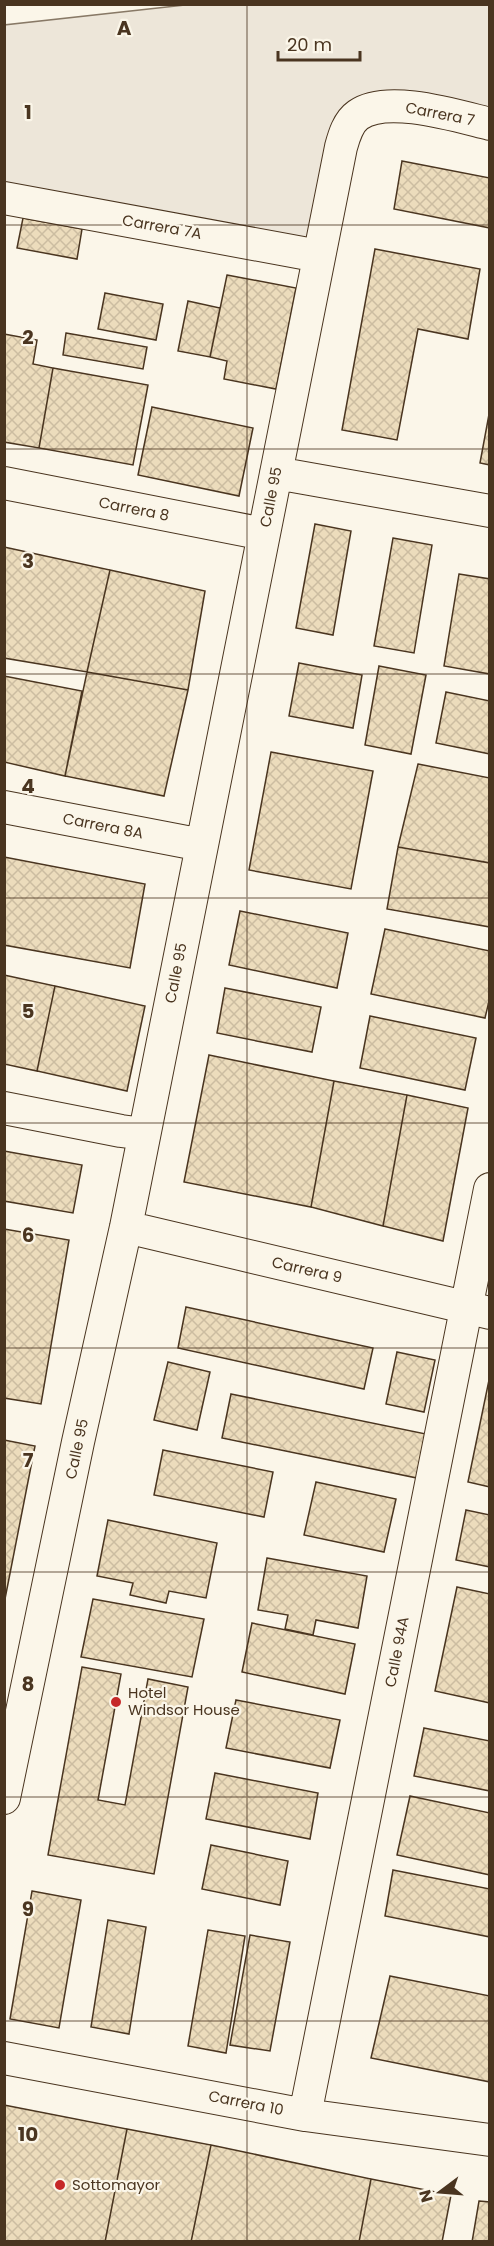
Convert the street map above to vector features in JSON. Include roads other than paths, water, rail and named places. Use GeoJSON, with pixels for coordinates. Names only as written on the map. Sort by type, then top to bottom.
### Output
{"type":"FeatureCollection","features":[{"type":"Feature","properties":{"kind":"street","name":"Carrera 7"},"geometry":{"type":"LineString","coordinates":[[341,147],[346,130],[357,115],[374,108],[396,106],[422,108],[489,124]]}},
{"type":"Feature","properties":{"kind":"street","name":"Calle 95"},"geometry":{"type":"LineString","coordinates":[[4,1798],[78,1442],[126,1227],[341,147]]}},
{"type":"Feature","properties":{"kind":"street","name":"Carrera 7A"},"geometry":{"type":"LineString","coordinates":[[4,198],[319,256]]}},
{"type":"Feature","properties":{"kind":"street"},"geometry":{"type":"LineString","coordinates":[[276,473],[489,511]]}},
{"type":"Feature","properties":{"kind":"street","name":"Carrera 8"},"geometry":{"type":"LineString","coordinates":[[4,483],[264,534]]}},
{"type":"Feature","properties":{"kind":"street","name":"Carrera 8A"},"geometry":{"type":"LineString","coordinates":[[4,807],[202,845]]}},
{"type":"Feature","properties":{"kind":"street"},"geometry":{"type":"LineString","coordinates":[[4,1108],[144,1134]]}},
{"type":"Feature","properties":{"kind":"street","name":"Calle 94A"},"geometry":{"type":"LineString","coordinates":[[305,2115],[478,1310],[489,1189]]}},
{"type":"Feature","properties":{"kind":"street","name":"Carrera 9"},"geometry":{"type":"LineString","coordinates":[[126,1227],[478,1310]]}},
{"type":"Feature","properties":{"kind":"street","name":"Carrera 10"},"geometry":{"type":"LineString","coordinates":[[4,2058],[305,2115],[489,2140]]}},
{"type":"Feature","properties":{"kind":"place","name":"Hotel Windsor House"},"geometry":{"type":"Point","coordinates":[116,1702]}},
{"type":"Feature","properties":{"kind":"place","name":"Sottomayor"},"geometry":{"type":"Point","coordinates":[60,2185]}}]}
